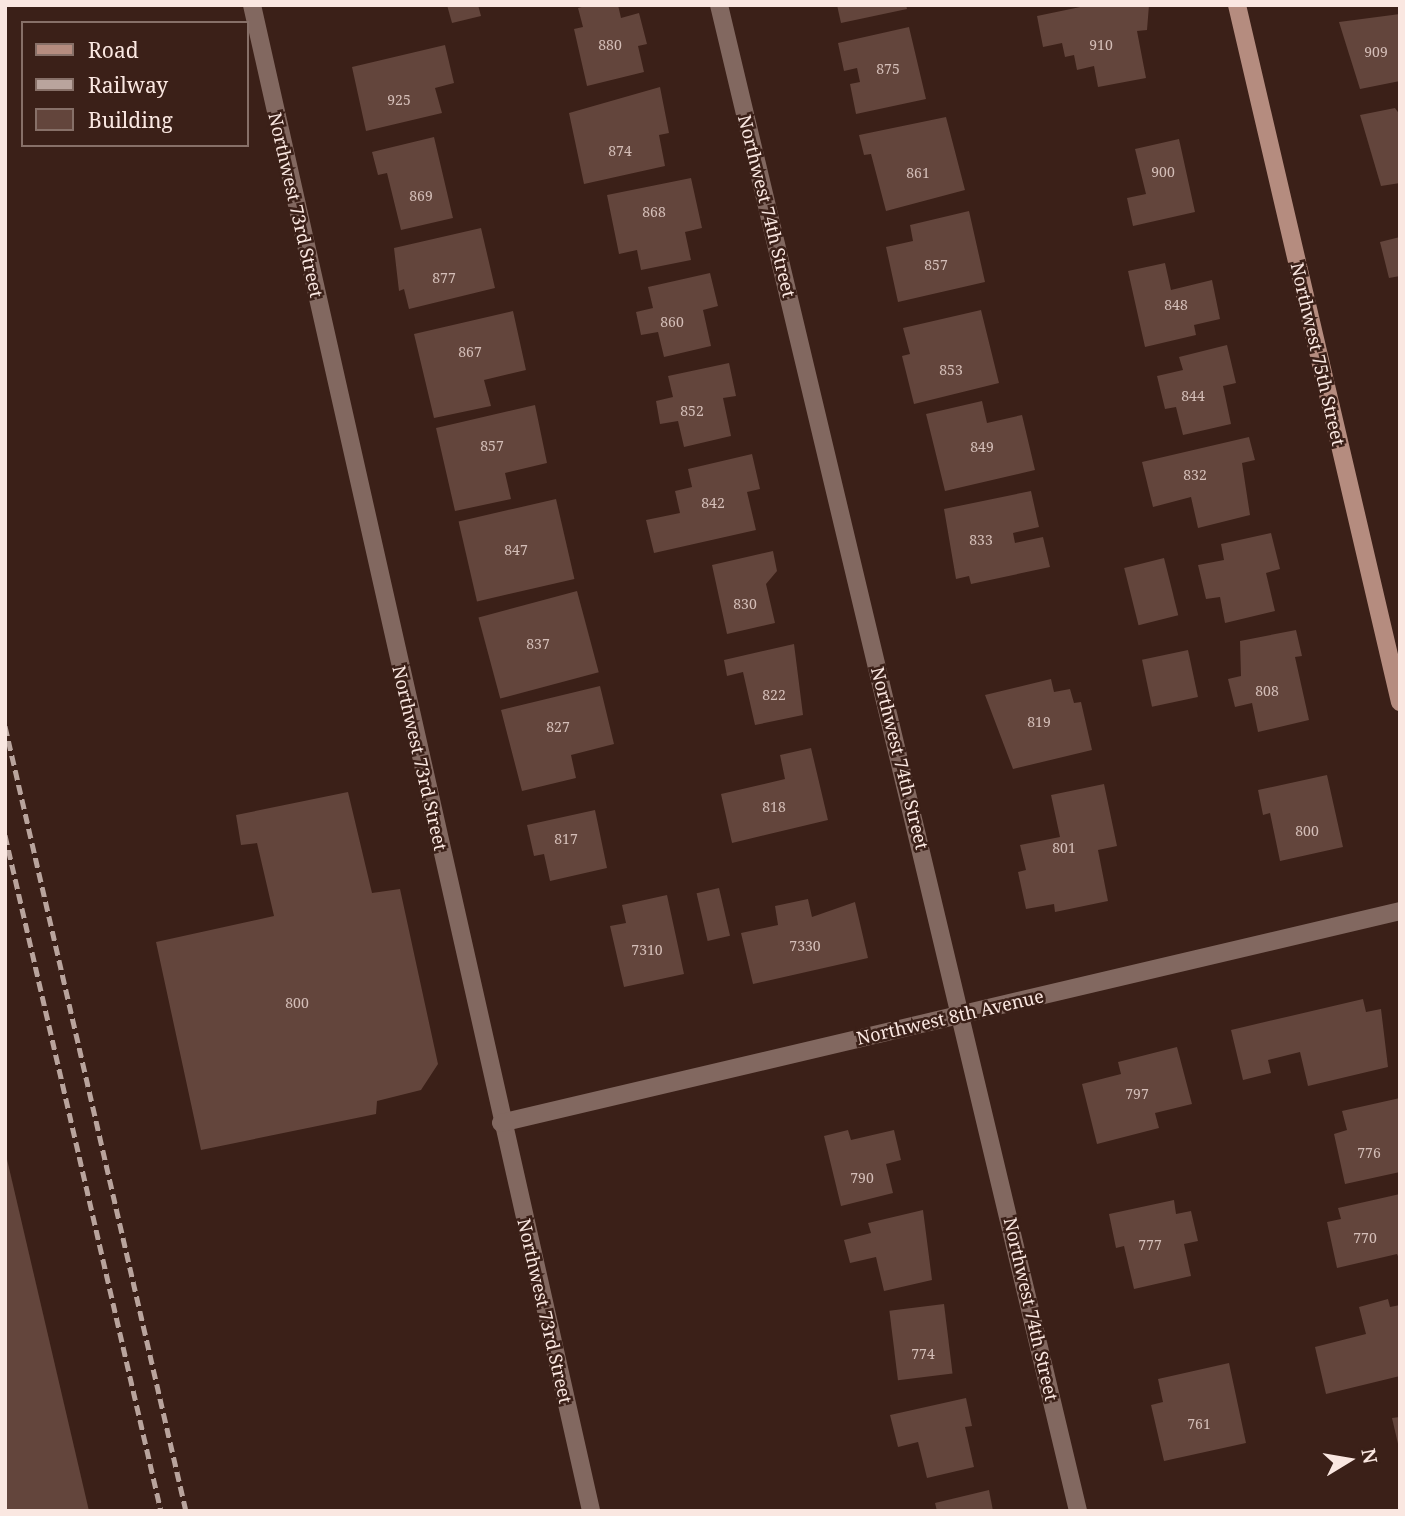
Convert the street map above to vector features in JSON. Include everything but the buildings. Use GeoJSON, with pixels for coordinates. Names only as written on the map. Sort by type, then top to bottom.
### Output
{"type":"FeatureCollection","features":[{"type":"Feature","properties":{"kind":"street","name":"Northwest 73rd Street"},"geometry":{"type":"LineString","coordinates":[[252,5],[501,1123],[591,1511]]}},
{"type":"Feature","properties":{"kind":"street","name":"Northwest 74th Street"},"geometry":{"type":"LineString","coordinates":[[719,5],[962,1014],[1078,1511]]}},
{"type":"Feature","properties":{"kind":"street","name":"Northwest 75th Street"},"geometry":{"type":"LineString","coordinates":[[1237,5],[1400,702]]}},
{"type":"Feature","properties":{"kind":"street","name":"Northwest 8th Avenue"},"geometry":{"type":"LineString","coordinates":[[501,1123],[1400,911]]}},
{"type":"Feature","properties":{"kind":"railway"},"geometry":{"type":"LineString","coordinates":[[5,726],[186,1511]]}},
{"type":"Feature","properties":{"kind":"railway"},"geometry":{"type":"LineString","coordinates":[[5,835],[161,1511]]}}]}
